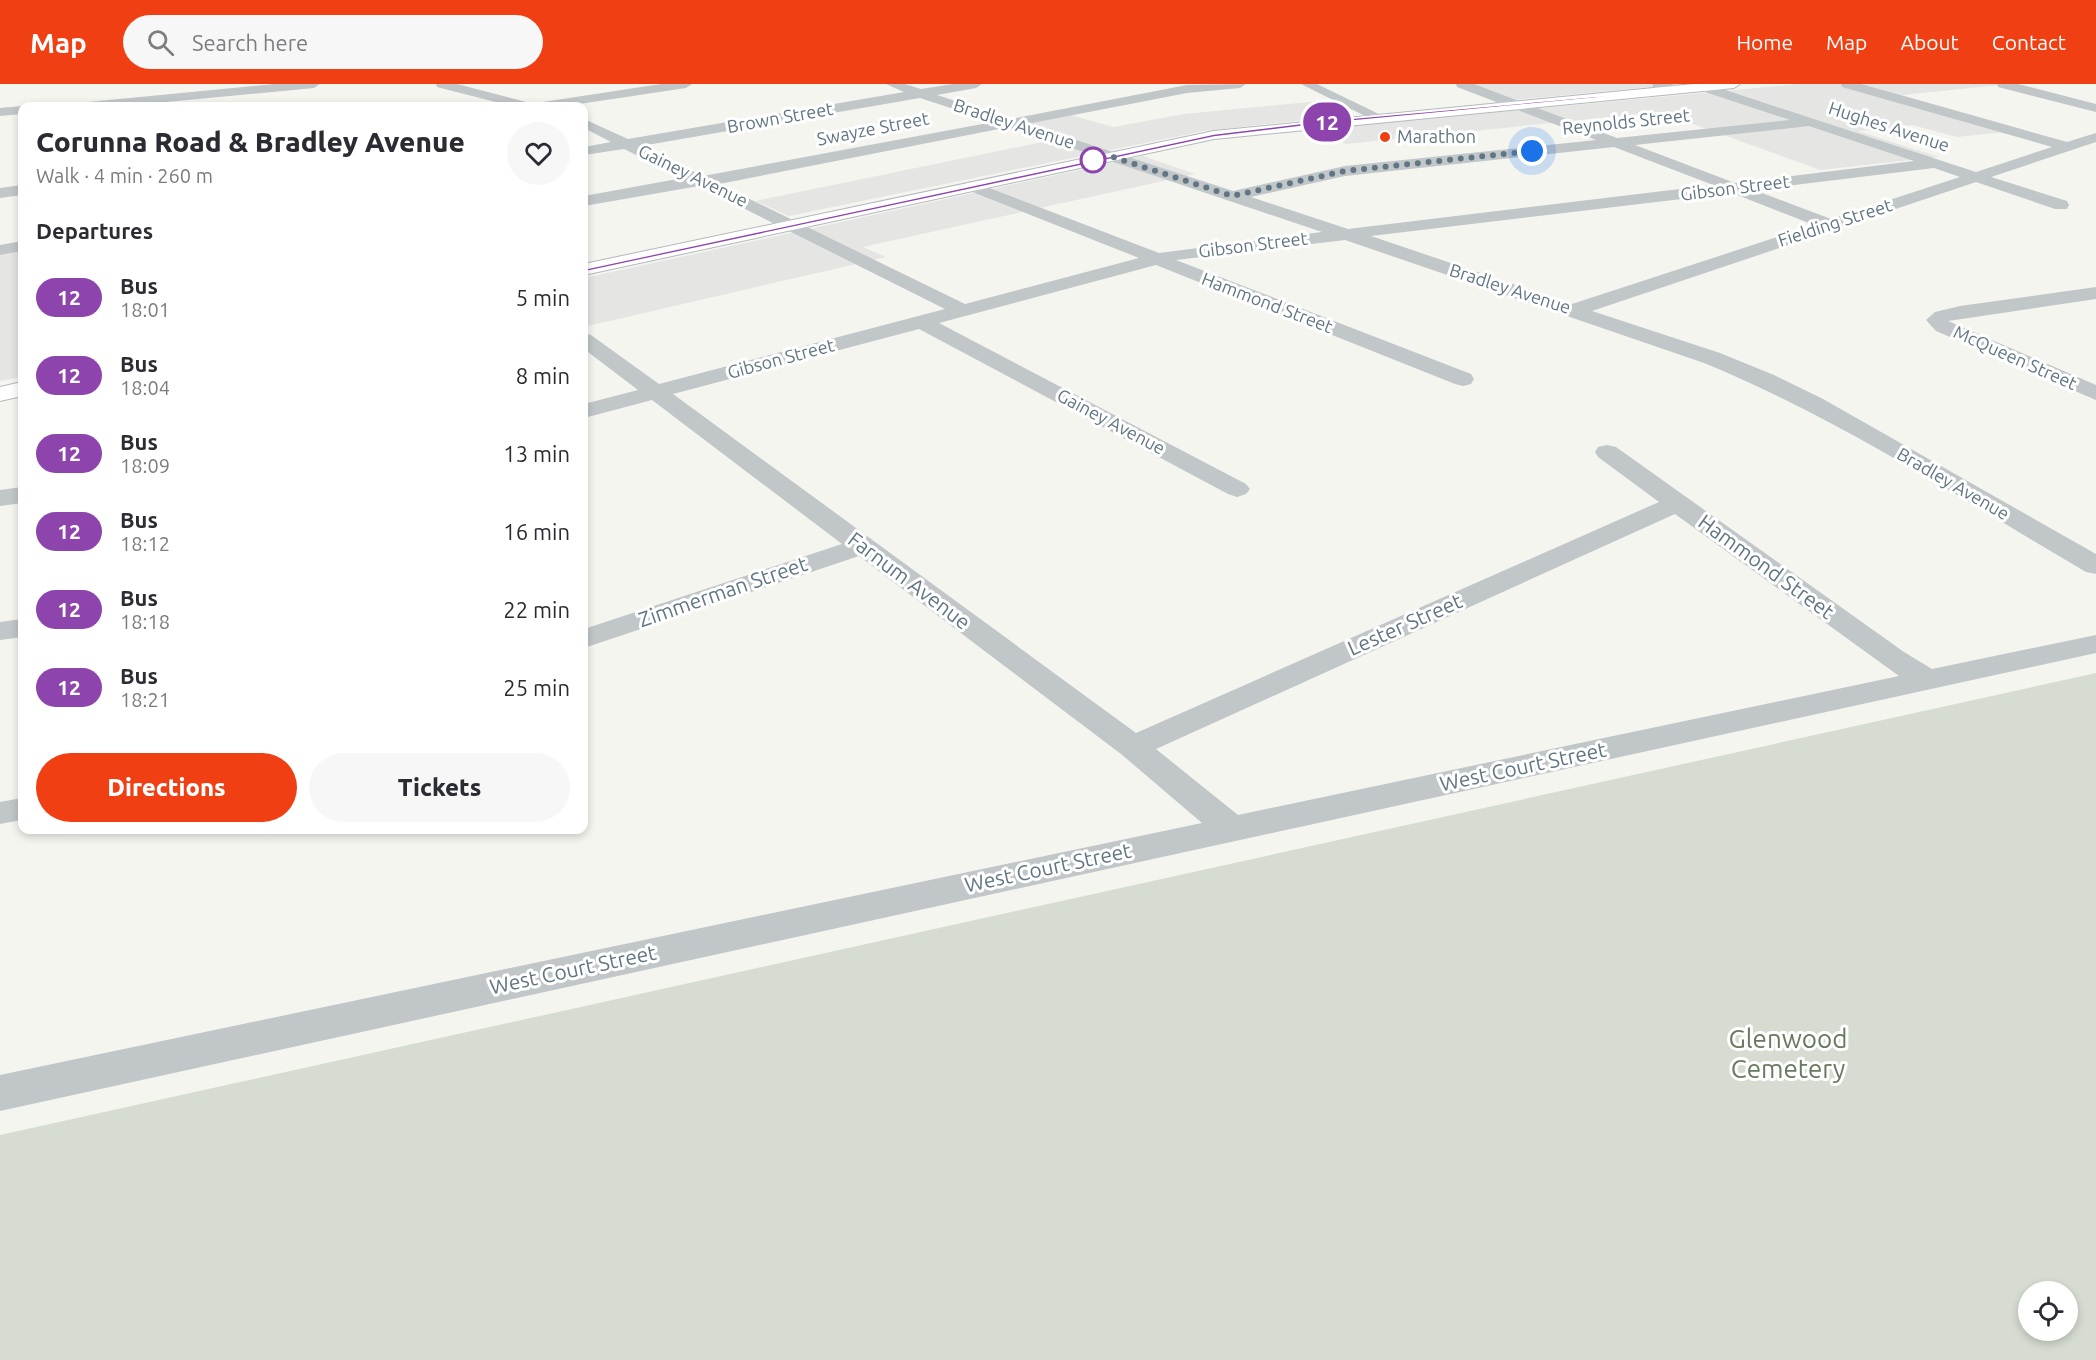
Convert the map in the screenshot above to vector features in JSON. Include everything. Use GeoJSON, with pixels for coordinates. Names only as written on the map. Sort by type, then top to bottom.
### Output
{"type":"FeatureCollection","features":[{"type":"Feature","properties":{"kind":"main road"},"geometry":{"type":"LineString","coordinates":[[588,269],[1110,156],[1232,133],[1734,84]]}},
{"type":"Feature","properties":{"kind":"main road"},"geometry":{"type":"LineString","coordinates":[[0,394],[18,390]]}},
{"type":"Feature","properties":{"kind":"street"},"geometry":{"type":"LineString","coordinates":[[229,84],[278,100]]}},
{"type":"Feature","properties":{"kind":"street"},"geometry":{"type":"LineString","coordinates":[[131,102],[314,84]]}},
{"type":"Feature","properties":{"kind":"street"},"geometry":{"type":"LineString","coordinates":[[442,84],[510,102]]}},
{"type":"Feature","properties":{"kind":"street"},"geometry":{"type":"LineString","coordinates":[[569,102],[686,84]]}},
{"type":"Feature","properties":{"kind":"street","name":"Bradley Avenue"},"geometry":{"type":"LineString","coordinates":[[892,84],[1574,310],[1690,350],[1766,380],[1815,404],[2096,566]]}},
{"type":"Feature","properties":{"kind":"street","name":"Brown Street"},"geometry":{"type":"LineString","coordinates":[[588,150],[976,84]]}},
{"type":"Feature","properties":{"kind":"street","name":"Swayze Street"},"geometry":{"type":"LineString","coordinates":[[588,200],[703,181],[1187,88],[1240,84]]}},
{"type":"Feature","properties":{"kind":"street"},"geometry":{"type":"LineString","coordinates":[[1307,84],[1378,117]]}},
{"type":"Feature","properties":{"kind":"street"},"geometry":{"type":"LineString","coordinates":[[1462,84],[1831,225]]}},
{"type":"Feature","properties":{"kind":"street"},"geometry":{"type":"LineString","coordinates":[[1658,84],[1675,89]]}},
{"type":"Feature","properties":{"kind":"street"},"geometry":{"type":"LineString","coordinates":[[1847,84],[2066,146]]}},
{"type":"Feature","properties":{"kind":"street"},"geometry":{"type":"LineString","coordinates":[[2003,84],[2096,108]]}},
{"type":"Feature","properties":{"kind":"street","name":"Hughes Avenue"},"geometry":{"type":"LineString","coordinates":[[1704,87],[2061,205]]}},
{"type":"Feature","properties":{"kind":"street"},"geometry":{"type":"LineString","coordinates":[[0,112],[18,110]]}},
{"type":"Feature","properties":{"kind":"street","name":"Reynolds Street"},"geometry":{"type":"LineString","coordinates":[[1232,196],[1345,171],[1811,122]]}},
{"type":"Feature","properties":{"kind":"street","name":"Gainey Avenue"},"geometry":{"type":"LineString","coordinates":[[588,125],[964,311]]}},
{"type":"Feature","properties":{"kind":"street","name":"Fielding Street"},"geometry":{"type":"LineString","coordinates":[[1574,310],[2096,137]]}},
{"type":"Feature","properties":{"kind":"street","name":"Gibson Street"},"geometry":{"type":"LineString","coordinates":[[588,410],[1173,255],[1938,163]]}},
{"type":"Feature","properties":{"kind":"street","name":"Hammond Street"},"geometry":{"type":"LineString","coordinates":[[971,186],[1463,379]]}},
{"type":"Feature","properties":{"kind":"street"},"geometry":{"type":"LineString","coordinates":[[0,193],[18,191]]}},
{"type":"Feature","properties":{"kind":"street"},"geometry":{"type":"LineString","coordinates":[[0,250],[18,247]]}},
{"type":"Feature","properties":{"kind":"street","name":"McQueen Street"},"geometry":{"type":"LineString","coordinates":[[2096,292],[1960,312],[1942,316],[1936,320],[1943,327],[2096,393]]}},
{"type":"Feature","properties":{"kind":"street","name":"Gainey Avenue"},"geometry":{"type":"LineString","coordinates":[[922,322],[1237,489]]}},
{"type":"Feature","properties":{"kind":"street","name":"Farnum Avenue"},"geometry":{"type":"LineString","coordinates":[[588,342],[1133,747],[1231,828]]}},
{"type":"Feature","properties":{"kind":"street","name":"Hammond Street"},"geometry":{"type":"LineString","coordinates":[[1607,452],[1893,659],[1927,680]]}},
{"type":"Feature","properties":{"kind":"street"},"geometry":{"type":"LineString","coordinates":[[0,498],[18,496]]}},
{"type":"Feature","properties":{"kind":"street","name":"Lester Street"},"geometry":{"type":"LineString","coordinates":[[1133,747],[1677,503]]}},
{"type":"Feature","properties":{"kind":"street","name":"Zimmerman Street"},"geometry":{"type":"LineString","coordinates":[[588,638],[862,546]]}},
{"type":"Feature","properties":{"kind":"street"},"geometry":{"type":"LineString","coordinates":[[0,631],[18,629]]}},
{"type":"Feature","properties":{"kind":"street","name":"West Court Street"},"geometry":{"type":"LineString","coordinates":[[0,1093],[2096,644]]}},
{"type":"Feature","properties":{"kind":"street"},"geometry":{"type":"LineString","coordinates":[[0,813],[18,810]]}},
{"type":"Feature","properties":{"kind":"shaded area"},"geometry":{"type":"Polygon","coordinates":[[[1472,84],[1681,84],[1514,100],[1472,84]]]}},
{"type":"Feature","properties":{"kind":"shaded area"},"geometry":{"type":"Polygon","coordinates":[[[1800,84],[2011,84],[1902,95],[2025,130],[1957,137],[1912,125],[1858,131],[1939,157],[1820,170],[1660,112],[1346,144],[1317,129],[1800,84]]]}},
{"type":"Feature","properties":{"kind":"shaded area"},"geometry":{"type":"Polygon","coordinates":[[[1320,101],[1350,115],[1204,131],[789,216],[755,201],[1043,142],[1006,127],[1071,115],[1113,127],[1184,114],[1320,101]]]}},
{"type":"Feature","properties":{"kind":"shaded area"},"geometry":{"type":"Polygon","coordinates":[[[1143,156],[1195,174],[863,247],[886,257],[588,326],[588,277],[1143,156]]]}},
{"type":"Feature","properties":{"kind":"shaded area"},"geometry":{"type":"Polygon","coordinates":[[[18,252],[18,378],[0,381],[0,255],[18,252]]]}},
{"type":"Feature","properties":{"kind":"green space","name":"Glenwood Cemetery"},"geometry":{"type":"Polygon","coordinates":[[[2096,673],[2096,1360],[0,1360],[0,1135],[2096,673]]]}},
{"type":"Feature","properties":{"kind":"bus line","name":"12"},"geometry":{"type":"LineString","coordinates":[[588,269],[1214,135],[1733,84]]}},
{"type":"Feature","properties":{"kind":"place","name":"Marathon"},"geometry":{"type":"Point","coordinates":[1385,137]}},
{"type":"Feature","properties":{"kind":"route"},"geometry":{"type":"LineString","coordinates":[[1093,160],[1110,156],[1232,196],[1345,171],[1532,151]]}}]}
